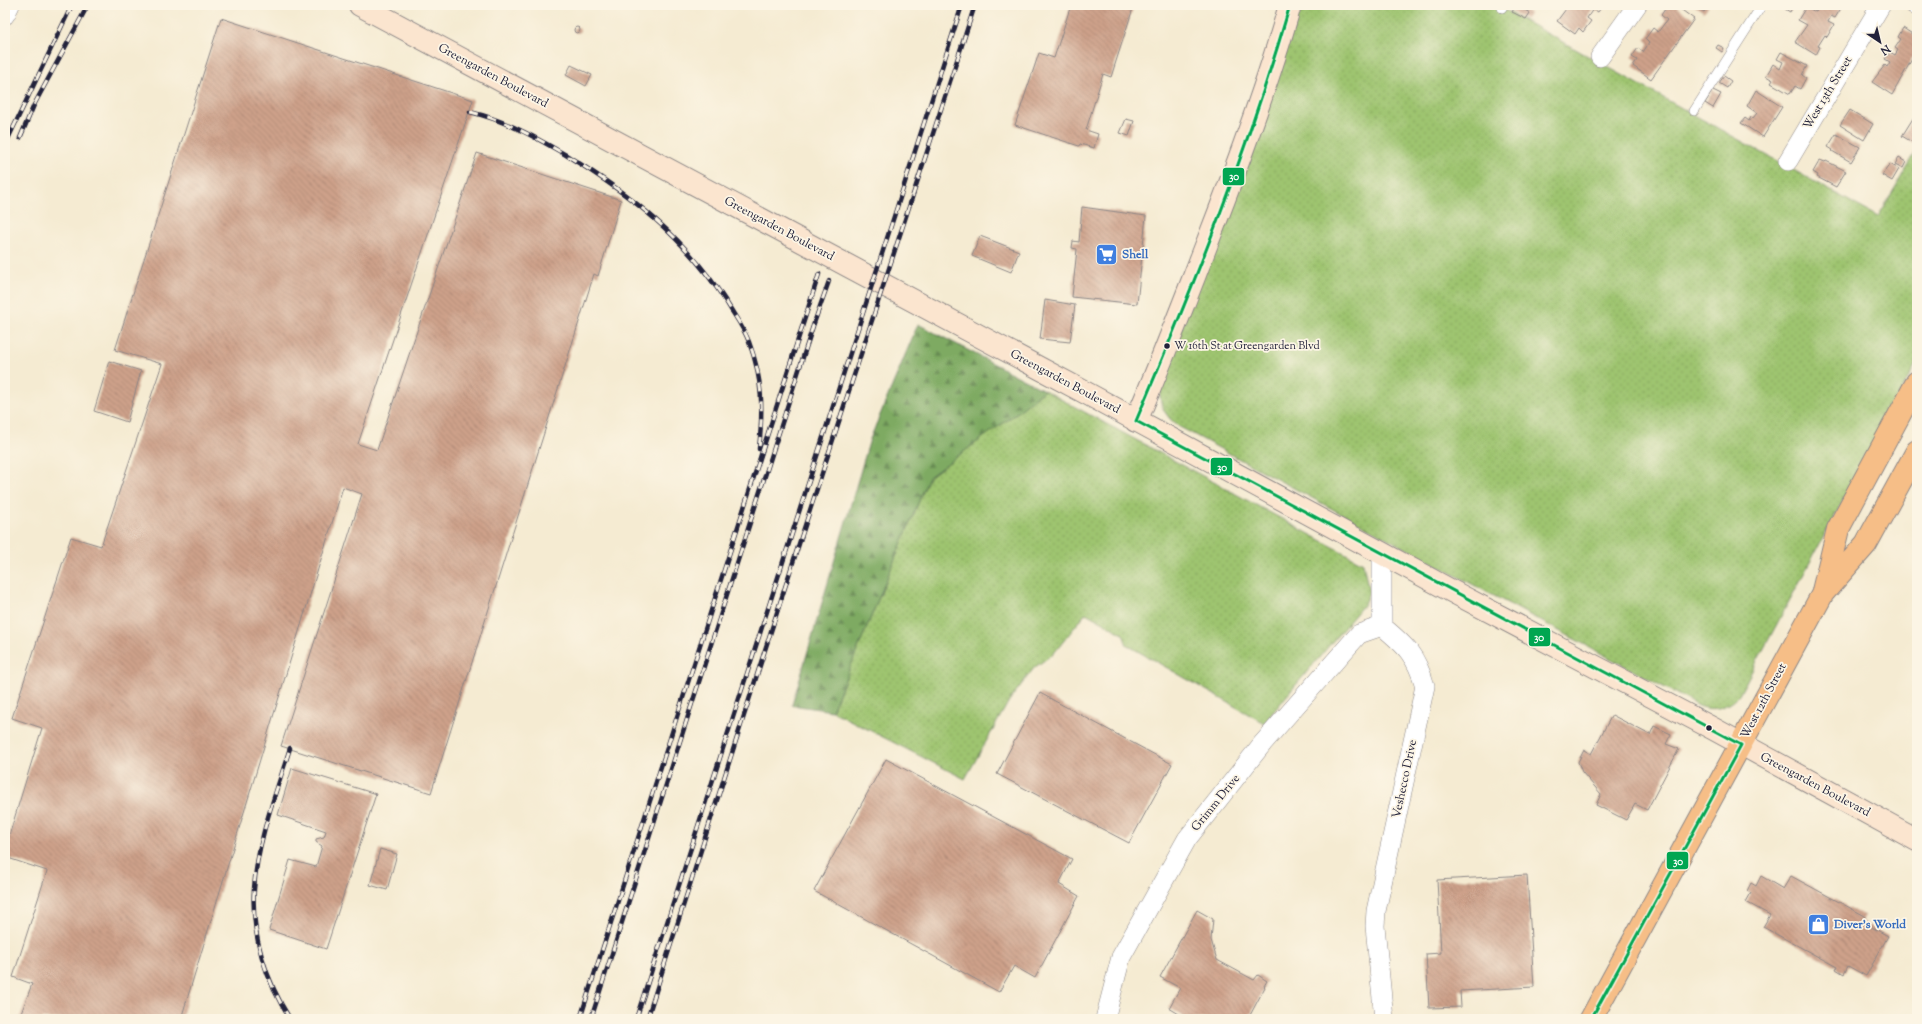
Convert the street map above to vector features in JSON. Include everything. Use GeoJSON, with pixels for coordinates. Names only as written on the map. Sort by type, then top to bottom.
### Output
{"type":"FeatureCollection","features":[{"type":"Feature","properties":{"kind":"main road","name":"West 12th Street"},"geometry":{"type":"LineString","coordinates":[[1823,594],[1838,529],[1917,382]]}},
{"type":"Feature","properties":{"kind":"main road","name":"West 12th Street"},"geometry":{"type":"LineString","coordinates":[[1591,1019],[1823,594],[1866,544],[1917,451]]}},
{"type":"Feature","properties":{"kind":"street"},"geometry":{"type":"LineString","coordinates":[[5,14],[10,5]]}},
{"type":"Feature","properties":{"kind":"street","name":"Greengarden Boulevard"},"geometry":{"type":"LineString","coordinates":[[360,5],[1382,553],[1712,728],[1740,745],[1917,840]]}},
{"type":"Feature","properties":{"kind":"street"},"geometry":{"type":"LineString","coordinates":[[1136,421],[1157,373],[1231,182],[1265,85],[1290,5]]}},
{"type":"Feature","properties":{"kind":"street"},"geometry":{"type":"LineString","coordinates":[[1600,57],[1637,5]]}},
{"type":"Feature","properties":{"kind":"street","name":"West 13th Street"},"geometry":{"type":"LineString","coordinates":[[1788,160],[1881,5]]}},
{"type":"Feature","properties":{"kind":"street"},"geometry":{"type":"LineString","coordinates":[[1382,553],[1382,626]]}},
{"type":"Feature","properties":{"kind":"street","name":"Grimm Drive"},"geometry":{"type":"LineString","coordinates":[[1105,1019],[1121,957],[1187,839],[1264,743],[1359,634],[1382,626]]}},
{"type":"Feature","properties":{"kind":"street","name":"Veshecco Drive"},"geometry":{"type":"LineString","coordinates":[[1382,626],[1407,648],[1420,666],[1426,686],[1376,911],[1375,926],[1384,1019]]}},
{"type":"Feature","properties":{"kind":"lane"},"geometry":{"type":"LineString","coordinates":[[1694,111],[1762,5]]}},
{"type":"Feature","properties":{"kind":"green space"},"geometry":{"type":"Polygon","coordinates":[[[1298,5],[1496,5],[1878,217],[1917,150],[1917,362],[1739,695],[1730,703],[1716,708],[1705,708],[1699,706],[1178,426],[1166,414],[1162,405],[1160,389],[1298,5]]]}},
{"type":"Feature","properties":{"kind":"green space"},"geometry":{"type":"Polygon","coordinates":[[[918,324],[1044,390],[1018,412],[929,477],[832,711],[792,705],[870,439],[918,324]]]}},
{"type":"Feature","properties":{"kind":"green space"},"geometry":{"type":"Polygon","coordinates":[[[1044,390],[1363,563],[1369,592],[1364,604],[1264,723],[1127,645],[1123,634],[1086,613],[1054,653],[1034,668],[1009,701],[965,779],[832,711],[929,477],[1018,412],[1044,390]]]}},
{"type":"Feature","properties":{"kind":"building"},"geometry":{"type":"Polygon","coordinates":[[[1071,5],[1134,5],[1111,77],[1103,74],[1086,130],[1098,134],[1094,148],[1080,144],[1079,146],[1015,125],[1039,53],[1054,58],[1071,5]]]}},
{"type":"Feature","properties":{"kind":"building"},"geometry":{"type":"Polygon","coordinates":[[[1516,5],[1530,13],[1526,19],[1512,12],[1516,5]]]}},
{"type":"Feature","properties":{"kind":"building"},"geometry":{"type":"Polygon","coordinates":[[[1569,5],[1603,5],[1598,12],[1593,9],[1587,18],[1591,21],[1583,32],[1579,28],[1575,34],[1557,21],[1569,5]]]}},
{"type":"Feature","properties":{"kind":"building"},"geometry":{"type":"Polygon","coordinates":[[[1668,5],[1675,5],[1694,19],[1651,79],[1633,66],[1637,60],[1632,57],[1638,48],[1643,52],[1649,43],[1645,39],[1653,28],[1658,32],[1667,20],[1661,15],[1668,5]]]}},
{"type":"Feature","properties":{"kind":"building"},"geometry":{"type":"Polygon","coordinates":[[[1694,5],[1709,5],[1704,12],[1694,5]]]}},
{"type":"Feature","properties":{"kind":"building"},"geometry":{"type":"Polygon","coordinates":[[[1787,5],[1793,6],[1790,12],[1785,9],[1787,5]]]}},
{"type":"Feature","properties":{"kind":"building"},"geometry":{"type":"Polygon","coordinates":[[[1819,5],[1843,5],[1835,18],[1831,16],[1828,22],[1834,25],[1827,37],[1825,35],[1818,46],[1820,47],[1816,55],[1795,42],[1807,25],[1798,20],[1806,7],[1816,12],[1819,5]]]}},
{"type":"Feature","properties":{"kind":"building"},"geometry":{"type":"Polygon","coordinates":[[[221,18],[473,100],[358,444],[377,450],[477,153],[621,200],[598,276],[594,274],[431,793],[281,746],[362,494],[343,487],[181,1019],[19,1019],[32,984],[13,977],[47,871],[5,857],[5,849],[42,728],[12,718],[71,537],[101,546],[162,364],[115,350],[221,18]]]}},
{"type":"Feature","properties":{"kind":"building"},"geometry":{"type":"Polygon","coordinates":[[[577,27],[580,30],[577,33],[574,30],[577,27]]]}},
{"type":"Feature","properties":{"kind":"building"},"geometry":{"type":"Polygon","coordinates":[[[1903,28],[1917,37],[1917,50],[1892,95],[1872,82],[1885,65],[1887,67],[1890,62],[1885,59],[1890,52],[1895,55],[1898,50],[1895,48],[1901,39],[1898,37],[1903,28]]]}},
{"type":"Feature","properties":{"kind":"building"},"geometry":{"type":"Polygon","coordinates":[[[1718,45],[1724,48],[1722,52],[1716,48],[1718,45]]]}},
{"type":"Feature","properties":{"kind":"building"},"geometry":{"type":"Polygon","coordinates":[[[1781,52],[1807,66],[1802,75],[1806,78],[1800,89],[1795,86],[1790,94],[1771,83],[1773,80],[1766,76],[1773,64],[1780,69],[1783,62],[1777,59],[1781,52]]]}},
{"type":"Feature","properties":{"kind":"building"},"geometry":{"type":"Polygon","coordinates":[[[571,65],[592,75],[586,86],[566,75],[571,65]]]}},
{"type":"Feature","properties":{"kind":"building"},"geometry":{"type":"Polygon","coordinates":[[[1724,76],[1731,81],[1727,88],[1719,83],[1724,76]]]}},
{"type":"Feature","properties":{"kind":"building"},"geometry":{"type":"Polygon","coordinates":[[[1713,90],[1721,94],[1713,108],[1705,103],[1713,90]]]}},
{"type":"Feature","properties":{"kind":"building"},"geometry":{"type":"Polygon","coordinates":[[[1756,90],[1782,107],[1763,137],[1741,123],[1745,118],[1749,121],[1751,117],[1753,118],[1757,113],[1747,106],[1756,90]]]}},
{"type":"Feature","properties":{"kind":"building"},"geometry":{"type":"Polygon","coordinates":[[[1850,110],[1873,124],[1864,140],[1840,125],[1850,110]]]}},
{"type":"Feature","properties":{"kind":"building"},"geometry":{"type":"Polygon","coordinates":[[[1917,112],[1917,145],[1902,136],[1917,112]]]}},
{"type":"Feature","properties":{"kind":"building"},"geometry":{"type":"Polygon","coordinates":[[[1126,119],[1134,121],[1129,136],[1120,133],[1126,119]]]}},
{"type":"Feature","properties":{"kind":"building"},"geometry":{"type":"Polygon","coordinates":[[[1836,134],[1860,147],[1851,162],[1828,147],[1836,134]]]}},
{"type":"Feature","properties":{"kind":"building"},"geometry":{"type":"Polygon","coordinates":[[[1899,158],[1906,162],[1903,168],[1895,164],[1899,158]]]}},
{"type":"Feature","properties":{"kind":"building"},"geometry":{"type":"Polygon","coordinates":[[[1820,160],[1826,161],[1846,171],[1836,187],[1817,177],[1818,175],[1813,172],[1820,160]]]}},
{"type":"Feature","properties":{"kind":"building"},"geometry":{"type":"Polygon","coordinates":[[[1890,164],[1899,169],[1892,181],[1882,175],[1890,164]]]}},
{"type":"Feature","properties":{"kind":"building"},"geometry":{"type":"Polygon","coordinates":[[[1082,207],[1146,216],[1137,304],[1072,297],[1077,249],[1072,248],[1073,241],[1079,242],[1082,207]]]}},
{"type":"Feature","properties":{"kind":"building"},"geometry":{"type":"Polygon","coordinates":[[[980,236],[1019,251],[1011,272],[972,256],[980,236]]]}},
{"type":"Feature","properties":{"kind":"building"},"geometry":{"type":"Polygon","coordinates":[[[1045,300],[1075,305],[1070,342],[1040,339],[1045,300]]]}},
{"type":"Feature","properties":{"kind":"building"},"geometry":{"type":"Polygon","coordinates":[[[109,361],[141,371],[127,422],[94,411],[109,361]]]}},
{"type":"Feature","properties":{"kind":"building"},"geometry":{"type":"Polygon","coordinates":[[[1040,693],[1172,764],[1129,843],[997,774],[1040,693]]]}},
{"type":"Feature","properties":{"kind":"building"},"geometry":{"type":"Polygon","coordinates":[[[1612,715],[1650,735],[1654,726],[1671,734],[1666,744],[1679,749],[1647,810],[1635,804],[1626,820],[1596,805],[1601,794],[1582,772],[1578,762],[1584,750],[1591,754],[1612,715]]]}},
{"type":"Feature","properties":{"kind":"building"},"geometry":{"type":"Polygon","coordinates":[[[886,759],[1072,859],[1059,884],[1079,896],[1035,978],[1014,966],[999,992],[814,891],[886,759]]]}},
{"type":"Feature","properties":{"kind":"building"},"geometry":{"type":"Polygon","coordinates":[[[292,768],[376,794],[326,949],[269,930],[290,860],[316,867],[322,846],[316,842],[316,839],[324,837],[326,831],[278,815],[292,768]]]}},
{"type":"Feature","properties":{"kind":"building"},"geometry":{"type":"Polygon","coordinates":[[[380,849],[397,854],[387,890],[370,885],[380,849]]]}},
{"type":"Feature","properties":{"kind":"building"},"geometry":{"type":"Polygon","coordinates":[[[1527,875],[1534,987],[1460,991],[1461,1007],[1429,1008],[1426,954],[1441,953],[1437,880],[1527,875]]]}},
{"type":"Feature","properties":{"kind":"building"},"geometry":{"type":"Polygon","coordinates":[[[1761,876],[1783,889],[1791,876],[1865,916],[1862,922],[1888,936],[1866,976],[1848,966],[1844,974],[1836,969],[1837,967],[1763,927],[1770,915],[1746,902],[1751,893],[1747,891],[1751,883],[1756,886],[1761,876]]]}},
{"type":"Feature","properties":{"kind":"building"},"geometry":{"type":"Polygon","coordinates":[[[1197,910],[1213,919],[1211,940],[1217,960],[1254,980],[1258,975],[1267,981],[1248,1019],[1182,1019],[1184,1017],[1169,1008],[1180,988],[1160,977],[1197,910]]]}},
{"type":"Feature","properties":{"kind":"railway"},"geometry":{"type":"LineString","coordinates":[[5,145],[72,5]]}},
{"type":"Feature","properties":{"kind":"railway"},"geometry":{"type":"LineString","coordinates":[[20,138],[34,105],[88,5]]}},
{"type":"Feature","properties":{"kind":"railway"},"geometry":{"type":"LineString","coordinates":[[636,1019],[962,5]]}},
{"type":"Feature","properties":{"kind":"railway"},"geometry":{"type":"LineString","coordinates":[[647,1019],[796,553],[975,5]]}},
{"type":"Feature","properties":{"kind":"railway"},"geometry":{"type":"LineString","coordinates":[[470,112],[508,124],[554,148],[590,170],[655,219],[693,258],[711,279],[742,327],[754,356],[761,395],[759,449]]}},
{"type":"Feature","properties":{"kind":"railway"},"geometry":{"type":"LineString","coordinates":[[580,1019],[819,274]]}},
{"type":"Feature","properties":{"kind":"railway"},"geometry":{"type":"LineString","coordinates":[[591,1019],[813,326],[829,281]]}},
{"type":"Feature","properties":{"kind":"railway"},"geometry":{"type":"LineString","coordinates":[[290,748],[263,835],[256,871],[254,906],[258,940],[267,973],[281,1004],[290,1019]]}},
{"type":"Feature","properties":{"kind":"transit line","name":"30"},"geometry":{"type":"LineString","coordinates":[[1290,5],[1239,163],[1179,319],[1136,421],[1741,745],[1591,1019]]}},
{"type":"Feature","properties":{"kind":"place","name":"Shell"},"geometry":{"type":"Point","coordinates":[1107,255]}},
{"type":"Feature","properties":{"kind":"place","name":"W 16th St at Greengarden Blvd"},"geometry":{"type":"Point","coordinates":[1167,346]}},
{"type":"Feature","properties":{"kind":"place","name":"Diver's World"},"geometry":{"type":"Point","coordinates":[1818,925]}}]}
